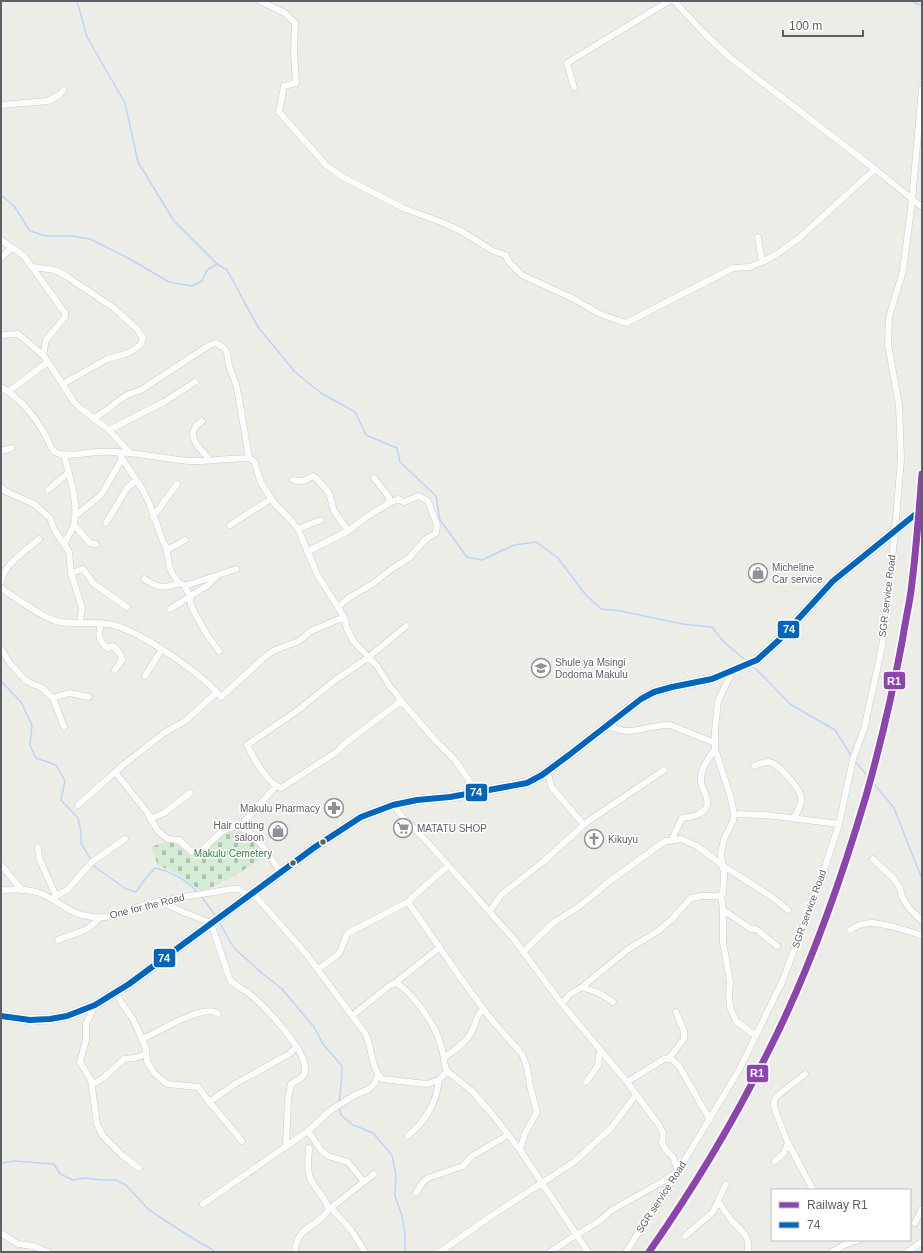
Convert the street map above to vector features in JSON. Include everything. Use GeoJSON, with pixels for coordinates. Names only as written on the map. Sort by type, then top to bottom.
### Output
{"type":"FeatureCollection","features":[{"type":"Feature","properties":{"kind":"main road"},"geometry":{"type":"LineString","coordinates":[[1,1016],[30,1020],[50,1019],[67,1016],[96,1005],[116,993],[341,828],[361,817],[393,805],[526,783],[547,771],[641,699],[654,692],[712,679],[732,672],[757,660],[779,640],[833,581],[912,517]]}},
{"type":"Feature","properties":{"kind":"street"},"geometry":{"type":"LineString","coordinates":[[260,1],[285,13],[295,23],[294,53],[296,83],[284,86],[279,112],[326,165],[360,186],[403,208],[461,231],[494,251],[506,255],[508,261],[522,275],[574,299],[600,314],[626,324],[733,268],[750,267],[777,254],[799,238],[875,169]]}},
{"type":"Feature","properties":{"kind":"street"},"geometry":{"type":"LineString","coordinates":[[574,87],[567,63],[669,1]]}},
{"type":"Feature","properties":{"kind":"street"},"geometry":{"type":"LineString","coordinates":[[674,1],[728,56],[922,207]]}},
{"type":"Feature","properties":{"kind":"street","name":"SGR service Road"},"geometry":{"type":"LineString","coordinates":[[626,1252],[710,1120],[739,1070],[782,982],[839,824],[853,759],[864,729],[882,647],[895,531],[901,459],[899,405],[888,344],[889,317],[903,271],[912,200],[922,89]]}},
{"type":"Feature","properties":{"kind":"street"},"geometry":{"type":"LineString","coordinates":[[1,105],[48,101],[59,96],[64,90]]}},
{"type":"Feature","properties":{"kind":"street"},"geometry":{"type":"LineString","coordinates":[[758,237],[762,262]]}},
{"type":"Feature","properties":{"kind":"street"},"geometry":{"type":"LineString","coordinates":[[1,240],[24,256],[33,267],[47,290],[63,310],[65,315],[46,340],[42,355]]}},
{"type":"Feature","properties":{"kind":"street"},"geometry":{"type":"LineString","coordinates":[[1,258],[11,248]]}},
{"type":"Feature","properties":{"kind":"street"},"geometry":{"type":"LineString","coordinates":[[33,267],[55,270],[66,276],[114,308],[137,328],[143,338],[141,344],[134,350],[107,359],[63,384]]}},
{"type":"Feature","properties":{"kind":"street"},"geometry":{"type":"LineString","coordinates":[[1,335],[18,334],[42,355],[74,402],[93,419],[109,430],[129,452]]}},
{"type":"Feature","properties":{"kind":"street"},"geometry":{"type":"LineString","coordinates":[[93,419],[127,395],[141,390],[208,346],[216,343],[224,348],[227,354],[229,366],[236,384],[249,458]]}},
{"type":"Feature","properties":{"kind":"street"},"geometry":{"type":"LineString","coordinates":[[9,391],[48,362]]}},
{"type":"Feature","properties":{"kind":"street"},"geometry":{"type":"LineString","coordinates":[[109,430],[164,402],[195,382]]}},
{"type":"Feature","properties":{"kind":"street"},"geometry":{"type":"LineString","coordinates":[[1,387],[14,395],[28,410],[47,438],[53,451],[57,454],[129,452],[190,461],[249,458],[254,461],[261,483],[271,499],[298,529],[318,576],[344,616],[347,629],[354,642],[377,666],[401,701],[455,760],[478,792]]}},
{"type":"Feature","properties":{"kind":"street"},"geometry":{"type":"LineString","coordinates":[[202,421],[194,428],[194,440],[210,460]]}},
{"type":"Feature","properties":{"kind":"street"},"geometry":{"type":"LineString","coordinates":[[1,451],[12,448]]}},
{"type":"Feature","properties":{"kind":"street"},"geometry":{"type":"LineString","coordinates":[[118,452],[146,496],[167,550],[170,569],[175,580],[181,584],[190,596],[191,606],[207,635],[219,650]]}},
{"type":"Feature","properties":{"kind":"street"},"geometry":{"type":"LineString","coordinates":[[64,455],[73,495],[74,517],[74,525],[64,544]]}},
{"type":"Feature","properties":{"kind":"street"},"geometry":{"type":"LineString","coordinates":[[74,517],[101,495],[122,459]]}},
{"type":"Feature","properties":{"kind":"street"},"geometry":{"type":"LineString","coordinates":[[48,490],[68,473]]}},
{"type":"Feature","properties":{"kind":"street"},"geometry":{"type":"LineString","coordinates":[[293,480],[301,482],[307,481],[313,476],[315,477],[329,493],[334,511],[348,531]]}},
{"type":"Feature","properties":{"kind":"street"},"geometry":{"type":"LineString","coordinates":[[374,478],[389,497],[389,502]]}},
{"type":"Feature","properties":{"kind":"street"},"geometry":{"type":"LineString","coordinates":[[106,523],[127,488],[136,480]]}},
{"type":"Feature","properties":{"kind":"street"},"geometry":{"type":"LineString","coordinates":[[153,517],[177,484]]}},
{"type":"Feature","properties":{"kind":"street"},"geometry":{"type":"LineString","coordinates":[[2,491],[34,504],[48,515],[54,529],[69,552],[72,573],[82,608],[80,622]]}},
{"type":"Feature","properties":{"kind":"street"},"geometry":{"type":"LineString","coordinates":[[307,552],[348,531],[389,502],[398,499],[404,502],[419,496],[428,501],[437,525],[436,533],[426,539],[409,558],[390,570],[374,583],[350,597],[338,607]]}},
{"type":"Feature","properties":{"kind":"street"},"geometry":{"type":"LineString","coordinates":[[230,525],[271,499]]}},
{"type":"Feature","properties":{"kind":"street"},"geometry":{"type":"LineString","coordinates":[[298,529],[322,520]]}},
{"type":"Feature","properties":{"kind":"street"},"geometry":{"type":"LineString","coordinates":[[74,525],[90,543],[96,544]]}},
{"type":"Feature","properties":{"kind":"street"},"geometry":{"type":"LineString","coordinates":[[1,582],[2,574],[39,539]]}},
{"type":"Feature","properties":{"kind":"street"},"geometry":{"type":"LineString","coordinates":[[167,550],[186,540]]}},
{"type":"Feature","properties":{"kind":"street"},"geometry":{"type":"LineString","coordinates":[[72,573],[83,569],[94,584],[126,607]]}},
{"type":"Feature","properties":{"kind":"street"},"geometry":{"type":"LineString","coordinates":[[144,579],[155,586],[162,588],[236,570]]}},
{"type":"Feature","properties":{"kind":"street"},"geometry":{"type":"LineString","coordinates":[[170,609],[208,585],[219,575]]}},
{"type":"Feature","properties":{"kind":"street"},"geometry":{"type":"LineString","coordinates":[[1,588],[32,608],[55,620],[101,623],[126,629],[162,650],[187,668],[217,692],[221,697],[266,656],[275,650],[298,641],[311,631],[344,616]]}},
{"type":"Feature","properties":{"kind":"street"},"geometry":{"type":"LineString","coordinates":[[101,623],[98,633],[99,638],[108,648],[113,646],[122,656],[122,660],[115,670]]}},
{"type":"Feature","properties":{"kind":"street"},"geometry":{"type":"LineString","coordinates":[[401,701],[338,750],[287,786],[281,788],[271,782],[253,757],[247,745],[297,711],[406,626]]}},
{"type":"Feature","properties":{"kind":"street"},"geometry":{"type":"LineString","coordinates":[[1,649],[10,663],[26,681],[42,688],[53,698],[64,727]]}},
{"type":"Feature","properties":{"kind":"street"},"geometry":{"type":"LineString","coordinates":[[145,676],[162,650]]}},
{"type":"Feature","properties":{"kind":"street"},"geometry":{"type":"LineString","coordinates":[[732,672],[718,701],[715,746],[730,794],[734,814],[731,828],[722,844],[721,854],[724,886],[721,895],[723,910],[723,942],[730,982],[730,1007],[736,1021],[756,1036]]}},
{"type":"Feature","properties":{"kind":"street"},"geometry":{"type":"LineString","coordinates":[[78,805],[115,772],[164,733],[185,721],[217,692]]}},
{"type":"Feature","properties":{"kind":"street"},"geometry":{"type":"LineString","coordinates":[[53,698],[69,693],[89,697]]}},
{"type":"Feature","properties":{"kind":"street"},"geometry":{"type":"LineString","coordinates":[[606,725],[622,731],[629,731],[670,725],[715,746]]}},
{"type":"Feature","properties":{"kind":"street"},"geometry":{"type":"LineString","coordinates":[[671,841],[682,818],[696,816],[704,810],[707,805],[707,796],[700,782],[701,774],[715,746]]}},
{"type":"Feature","properties":{"kind":"street"},"geometry":{"type":"LineString","coordinates":[[754,766],[770,762],[775,765],[798,789],[801,796],[801,803],[794,818]]}},
{"type":"Feature","properties":{"kind":"street"},"geometry":{"type":"LineString","coordinates":[[490,911],[501,895],[544,861],[584,825],[664,770]]}},
{"type":"Feature","properties":{"kind":"street"},"geometry":{"type":"LineString","coordinates":[[547,771],[552,788],[584,825]]}},
{"type":"Feature","properties":{"kind":"street"},"geometry":{"type":"LineString","coordinates":[[115,772],[137,799],[158,831],[168,839],[179,840],[194,853],[201,851],[227,829],[242,827],[252,834],[280,872]]}},
{"type":"Feature","properties":{"kind":"street"},"geometry":{"type":"LineString","coordinates":[[242,827],[276,786]]}},
{"type":"Feature","properties":{"kind":"street"},"geometry":{"type":"LineString","coordinates":[[150,819],[164,813],[190,793]]}},
{"type":"Feature","properties":{"kind":"street"},"geometry":{"type":"LineString","coordinates":[[393,805],[490,911],[562,1004],[627,1082],[659,1125],[663,1133],[662,1143],[673,1157],[678,1170],[662,1182],[612,1210],[598,1222],[550,1252]]}},
{"type":"Feature","properties":{"kind":"street"},"geometry":{"type":"LineString","coordinates":[[734,814],[794,818],[839,824]]}},
{"type":"Feature","properties":{"kind":"street"},"geometry":{"type":"LineString","coordinates":[[38,848],[39,858],[54,897],[67,890],[92,862],[125,839]]}},
{"type":"Feature","properties":{"kind":"street"},"geometry":{"type":"LineString","coordinates":[[523,952],[554,922],[577,908],[607,883],[661,843],[681,839],[697,846],[722,865],[772,897],[788,910]]}},
{"type":"Feature","properties":{"kind":"street"},"geometry":{"type":"LineString","coordinates":[[873,859],[894,879],[909,908],[922,921]]}},
{"type":"Feature","properties":{"kind":"street"},"geometry":{"type":"LineString","coordinates":[[1,865],[22,890]]}},
{"type":"Feature","properties":{"kind":"street"},"geometry":{"type":"LineString","coordinates":[[318,968],[332,960],[340,952],[344,939],[348,933],[408,902],[448,866]]}},
{"type":"Feature","properties":{"kind":"street","name":"One for the Road"},"geometry":{"type":"LineString","coordinates":[[1,890],[22,890],[54,897],[75,913],[83,916],[99,918],[119,914],[160,901],[238,888],[250,895]]}},
{"type":"Feature","properties":{"kind":"street"},"geometry":{"type":"LineString","coordinates":[[250,895],[318,968],[347,1009],[353,1015],[368,1038],[372,1063],[382,1080],[427,1084],[439,1080]]}},
{"type":"Feature","properties":{"kind":"street"},"geometry":{"type":"LineString","coordinates":[[562,1004],[569,995],[582,987],[627,950],[658,931],[671,920],[691,898],[695,896],[711,897],[721,895]]}},
{"type":"Feature","properties":{"kind":"street"},"geometry":{"type":"LineString","coordinates":[[160,901],[183,912],[215,920],[230,980],[252,996],[297,1047],[306,1071],[302,1078],[291,1084],[288,1099],[286,1146]]}},
{"type":"Feature","properties":{"kind":"street"},"geometry":{"type":"LineString","coordinates":[[408,902],[490,1018],[522,1054],[527,1067],[530,1086],[538,1112],[525,1133],[520,1150]]}},
{"type":"Feature","properties":{"kind":"street"},"geometry":{"type":"LineString","coordinates":[[723,910],[751,929],[756,928],[777,946]]}},
{"type":"Feature","properties":{"kind":"street"},"geometry":{"type":"LineString","coordinates":[[58,940],[87,930],[94,925],[99,918]]}},
{"type":"Feature","properties":{"kind":"street"},"geometry":{"type":"LineString","coordinates":[[850,930],[863,924],[875,922],[915,932],[922,936]]}},
{"type":"Feature","properties":{"kind":"street"},"geometry":{"type":"LineString","coordinates":[[353,1015],[440,948]]}},
{"type":"Feature","properties":{"kind":"street"},"geometry":{"type":"LineString","coordinates":[[395,983],[404,988],[425,1014],[436,1032],[444,1058],[446,1071],[481,1101],[520,1150],[541,1184],[588,1252]]}},
{"type":"Feature","properties":{"kind":"street"},"geometry":{"type":"LineString","coordinates":[[582,987],[600,993],[613,1002]]}},
{"type":"Feature","properties":{"kind":"street"},"geometry":{"type":"LineString","coordinates":[[116,993],[142,1039],[147,1062],[154,1073],[167,1084],[198,1087],[242,1141]]}},
{"type":"Feature","properties":{"kind":"street"},"geometry":{"type":"LineString","coordinates":[[96,1005],[86,1024],[86,1040],[80,1062],[91,1080],[97,1124],[103,1136],[123,1156],[139,1168]]}},
{"type":"Feature","properties":{"kind":"street"},"geometry":{"type":"LineString","coordinates":[[444,1058],[461,1044],[472,1032],[478,1014],[484,1009]]}},
{"type":"Feature","properties":{"kind":"street"},"geometry":{"type":"LineString","coordinates":[[142,1039],[195,1014],[210,1010],[215,1011],[218,1014]]}},
{"type":"Feature","properties":{"kind":"street"},"geometry":{"type":"LineString","coordinates":[[627,1082],[669,1058],[684,1038],[684,1031],[676,1012]]}},
{"type":"Feature","properties":{"kind":"street"},"geometry":{"type":"LineString","coordinates":[[209,1102],[235,1084],[289,1054],[297,1047]]}},
{"type":"Feature","properties":{"kind":"street"},"geometry":{"type":"LineString","coordinates":[[586,1082],[598,1066],[600,1049]]}},
{"type":"Feature","properties":{"kind":"street"},"geometry":{"type":"LineString","coordinates":[[92,1085],[103,1078],[124,1059],[135,1058],[146,1054]]}},
{"type":"Feature","properties":{"kind":"street"},"geometry":{"type":"LineString","coordinates":[[669,1058],[679,1066],[710,1120]]}},
{"type":"Feature","properties":{"kind":"street"},"geometry":{"type":"LineString","coordinates":[[408,1136],[424,1120],[436,1098],[439,1080],[446,1071]]}},
{"type":"Feature","properties":{"kind":"street"},"geometry":{"type":"LineString","coordinates":[[805,1074],[777,1096],[774,1101],[774,1107],[788,1143],[812,1189]]}},
{"type":"Feature","properties":{"kind":"street"},"geometry":{"type":"LineString","coordinates":[[204,1204],[308,1130],[336,1107],[355,1095],[369,1089],[375,1083],[378,1075]]}},
{"type":"Feature","properties":{"kind":"street"},"geometry":{"type":"LineString","coordinates":[[440,1252],[574,1162],[592,1148],[612,1128],[636,1095]]}},
{"type":"Feature","properties":{"kind":"street"},"geometry":{"type":"LineString","coordinates":[[308,1130],[321,1150],[328,1156],[348,1162],[364,1182]]}},
{"type":"Feature","properties":{"kind":"street"},"geometry":{"type":"LineString","coordinates":[[416,1193],[422,1183],[428,1178],[463,1166],[472,1156],[508,1135]]}},
{"type":"Feature","properties":{"kind":"street"},"geometry":{"type":"LineString","coordinates":[[775,1161],[783,1156],[788,1143]]}},
{"type":"Feature","properties":{"kind":"street"},"geometry":{"type":"LineString","coordinates":[[309,1148],[309,1174],[330,1209],[352,1230],[365,1252]]}},
{"type":"Feature","properties":{"kind":"street"},"geometry":{"type":"LineString","coordinates":[[295,1252],[295,1247],[300,1234],[374,1174]]}},
{"type":"Feature","properties":{"kind":"street"},"geometry":{"type":"LineString","coordinates":[[685,1236],[714,1212],[726,1184]]}},
{"type":"Feature","properties":{"kind":"street"},"geometry":{"type":"LineString","coordinates":[[718,1201],[733,1222],[744,1232],[747,1238],[748,1252]]}},
{"type":"Feature","properties":{"kind":"street"},"geometry":{"type":"LineString","coordinates":[[913,1225],[922,1209]]}},
{"type":"Feature","properties":{"kind":"street"},"geometry":{"type":"LineString","coordinates":[[913,1225],[922,1219]]}},
{"type":"Feature","properties":{"kind":"street"},"geometry":{"type":"LineString","coordinates":[[1,1233],[9,1239],[22,1245],[33,1246],[48,1252]]}},
{"type":"Feature","properties":{"kind":"street"},"geometry":{"type":"LineString","coordinates":[[832,1252],[842,1243],[853,1241]]}},
{"type":"Feature","properties":{"kind":"street"},"geometry":{"type":"LineString","coordinates":[[907,1252],[922,1242]]}},
{"type":"Feature","properties":{"kind":"street"},"geometry":{"type":"LineString","coordinates":[[19,1252],[22,1245]]}},
{"type":"Feature","properties":{"kind":"green space","name":"Makulu Cemetery"},"geometry":{"type":"Polygon","coordinates":[[[232,831],[247,832],[266,857],[202,892],[178,874],[158,865],[151,847],[169,840],[183,847],[191,856],[196,858],[219,838],[232,831]]]}},
{"type":"Feature","properties":{"kind":"waterway"},"geometry":{"type":"LineString","coordinates":[[77,1],[87,37],[125,103],[138,162],[174,221],[217,264]]}},
{"type":"Feature","properties":{"kind":"waterway"},"geometry":{"type":"LineString","coordinates":[[913,1],[914,3],[922,5]]}},
{"type":"Feature","properties":{"kind":"waterway"},"geometry":{"type":"LineString","coordinates":[[1,195],[14,206],[30,231],[46,236],[72,236],[90,239],[128,258],[169,282],[192,286],[202,281],[207,270],[217,264],[227,270],[258,327],[295,372],[321,393],[355,412],[366,435],[397,448],[400,462],[436,496],[440,520],[467,557],[482,560],[514,545],[536,542],[558,558],[585,594],[601,609],[621,611],[682,624],[712,627],[723,641],[745,660]]}},
{"type":"Feature","properties":{"kind":"waterway"},"geometry":{"type":"LineString","coordinates":[[751,665],[790,704],[835,730],[852,757]]}},
{"type":"Feature","properties":{"kind":"waterway"},"geometry":{"type":"LineString","coordinates":[[1,681],[21,702],[32,725],[30,745],[36,758],[56,765],[65,781],[61,800],[78,818],[81,832],[81,843],[91,860]]}},
{"type":"Feature","properties":{"kind":"waterway"},"geometry":{"type":"LineString","coordinates":[[855,761],[894,808],[922,879]]}},
{"type":"Feature","properties":{"kind":"waterway"},"geometry":{"type":"LineString","coordinates":[[93,864],[126,889],[136,892],[155,868],[179,877],[198,893]]}},
{"type":"Feature","properties":{"kind":"waterway"},"geometry":{"type":"LineString","coordinates":[[201,896],[215,915]]}},
{"type":"Feature","properties":{"kind":"waterway"},"geometry":{"type":"LineString","coordinates":[[219,922],[234,948],[282,989],[314,1027],[323,1044],[342,1066],[339,1103]]}},
{"type":"Feature","properties":{"kind":"waterway"},"geometry":{"type":"LineString","coordinates":[[339,1107],[341,1115],[353,1125],[373,1133],[392,1155],[396,1175],[395,1196],[402,1216],[405,1234],[405,1252]]}},
{"type":"Feature","properties":{"kind":"waterway"},"geometry":{"type":"LineString","coordinates":[[1,1163],[15,1161],[54,1164],[60,1174],[73,1180],[85,1178],[116,1180],[126,1185],[147,1208],[155,1214],[216,1252]]}},
{"type":"Feature","properties":{"kind":"tunnel"},"geometry":{"type":"LineString","coordinates":[[912,517],[922,509]]}},
{"type":"Feature","properties":{"kind":"rail line","name":"R1"},"geometry":{"type":"LineString","coordinates":[[649,1252],[712,1155],[754,1080],[797,991],[834,895],[866,796],[882,737],[895,677],[911,591],[922,474]]}},
{"type":"Feature","properties":{"kind":"transit line","name":"74"},"geometry":{"type":"LineString","coordinates":[[1,1016],[30,1020],[50,1019],[67,1016],[95,1005],[129,984],[315,847],[361,817],[393,805],[417,800],[450,797],[527,783],[542,775],[641,699],[654,692],[712,679],[757,660],[779,640],[833,581],[922,509]]}},
{"type":"Feature","properties":{"kind":"place","name":"Micheline Car service"},"geometry":{"type":"Point","coordinates":[758,573]}},
{"type":"Feature","properties":{"kind":"place","name":"Shule ya Msingi Dodoma Makulu"},"geometry":{"type":"Point","coordinates":[541,668]}},
{"type":"Feature","properties":{"kind":"place","name":"Makulu Pharmacy"},"geometry":{"type":"Point","coordinates":[334,808]}},
{"type":"Feature","properties":{"kind":"place","name":"MATATU SHOP"},"geometry":{"type":"Point","coordinates":[403,828]}},
{"type":"Feature","properties":{"kind":"place","name":"Hair cutting saloon"},"geometry":{"type":"Point","coordinates":[278,831]}},
{"type":"Feature","properties":{"kind":"place","name":"Kikuyu"},"geometry":{"type":"Point","coordinates":[594,839]}}]}
